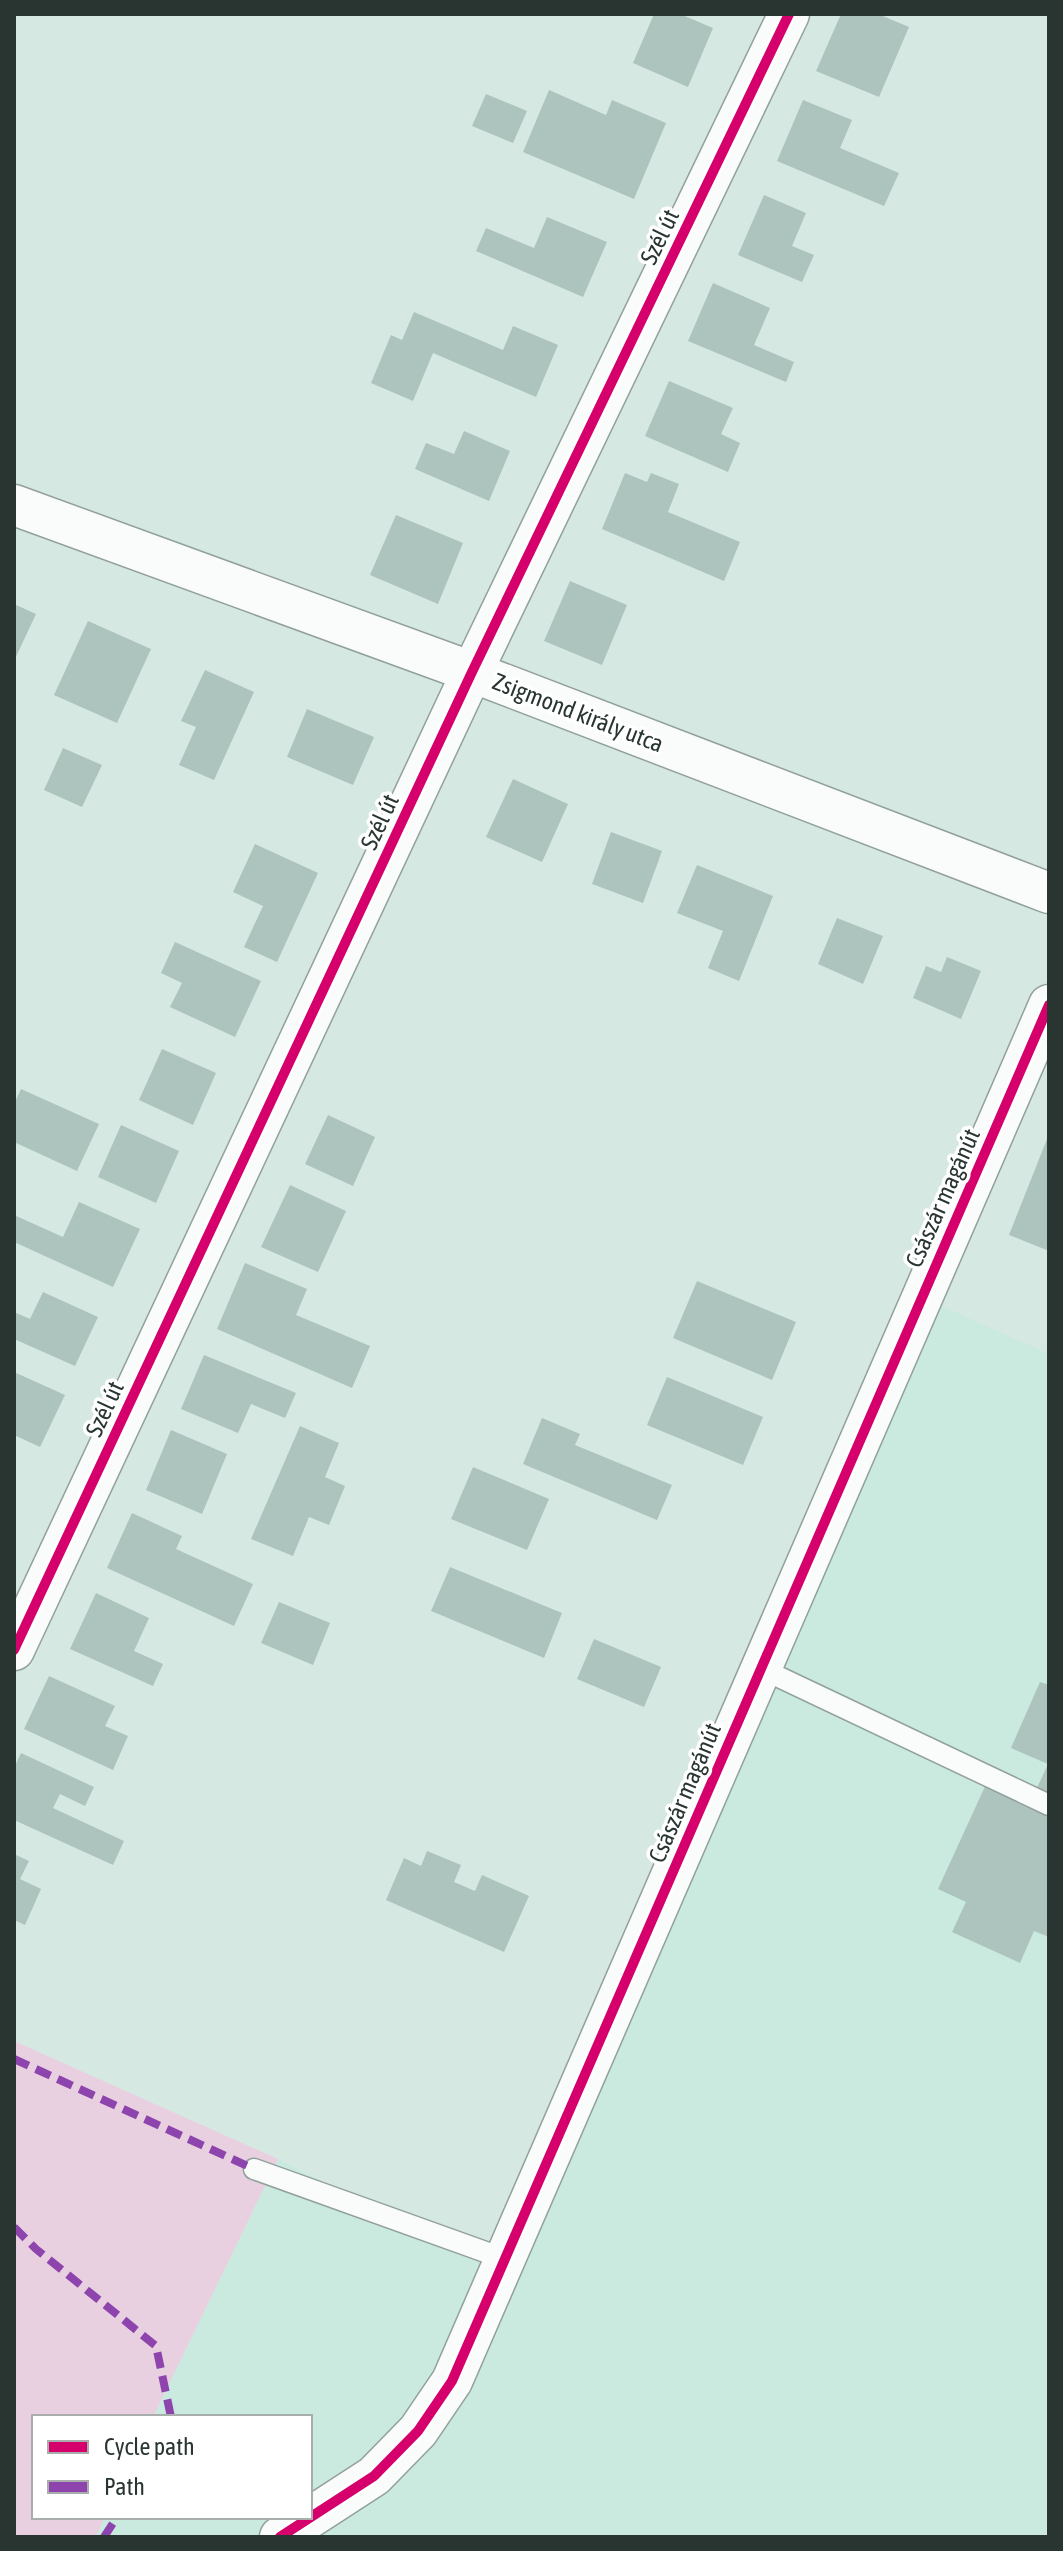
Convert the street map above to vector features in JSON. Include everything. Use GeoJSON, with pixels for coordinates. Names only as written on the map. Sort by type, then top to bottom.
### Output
{"type":"FeatureCollection","features":[{"type":"Feature","properties":{"kind":"street","name":"Szél út"},"geometry":{"type":"LineString","coordinates":[[14,1650],[472,672],[789,14]]}},
{"type":"Feature","properties":{"kind":"street","name":"Zsigmond király utca"},"geometry":{"type":"LineString","coordinates":[[14,505],[472,672],[1049,893]]}},
{"type":"Feature","properties":{"kind":"street","name":"Császár magánút"},"geometry":{"type":"LineString","coordinates":[[312,2516],[374,2476],[418,2431],[452,2381],[1049,1005]]}},
{"type":"Feature","properties":{"kind":"street","name":"Császár magánút"},"geometry":{"type":"LineString","coordinates":[[280,2537],[308,2519]]}},
{"type":"Feature","properties":{"kind":"lane"},"geometry":{"type":"LineString","coordinates":[[760,1668],[1049,1805]]}},
{"type":"Feature","properties":{"kind":"lane"},"geometry":{"type":"LineString","coordinates":[[254,2169],[505,2259]]}},
{"type":"Feature","properties":{"kind":"shaded area"},"geometry":{"type":"Polygon","coordinates":[[[939,1305],[1049,1354],[1049,2537],[96,2537],[104,2519],[312,2519],[312,2415],[154,2415],[278,2159],[503,2274],[939,1305]]]}},
{"type":"Feature","properties":{"kind":"shaded area"},"geometry":{"type":"Polygon","coordinates":[[[14,2041],[278,2159],[154,2415],[32,2415],[32,2519],[104,2519],[96,2537],[14,2537],[14,2041]]]}},
{"type":"Feature","properties":{"kind":"building"},"geometry":{"type":"Polygon","coordinates":[[[654,14],[680,14],[713,28],[688,87],[633,63],[654,14]]]}},
{"type":"Feature","properties":{"kind":"building"},"geometry":{"type":"Polygon","coordinates":[[[841,14],[878,14],[909,27],[879,97],[816,71],[841,14]]]}},
{"type":"Feature","properties":{"kind":"building"},"geometry":{"type":"Polygon","coordinates":[[[549,90],[606,115],[612,100],[666,123],[634,199],[523,152],[549,90]]]}},
{"type":"Feature","properties":{"kind":"building"},"geometry":{"type":"Polygon","coordinates":[[[486,94],[527,111],[513,143],[472,126],[486,94]]]}},
{"type":"Feature","properties":{"kind":"building"},"geometry":{"type":"Polygon","coordinates":[[[803,100],[852,120],[840,148],[899,173],[884,206],[777,161],[803,100]]]}},
{"type":"Feature","properties":{"kind":"building"},"geometry":{"type":"Polygon","coordinates":[[[764,195],[806,213],[792,246],[814,255],[802,282],[738,255],[764,195]]]}},
{"type":"Feature","properties":{"kind":"building"},"geometry":{"type":"Polygon","coordinates":[[[547,217],[607,242],[583,297],[476,251],[486,228],[534,248],[547,217]]]}},
{"type":"Feature","properties":{"kind":"building"},"geometry":{"type":"Polygon","coordinates":[[[713,283],[770,308],[754,345],[794,362],[786,382],[688,341],[713,283]]]}},
{"type":"Feature","properties":{"kind":"building"},"geometry":{"type":"Polygon","coordinates":[[[414,312],[503,350],[513,326],[558,345],[536,397],[433,353],[413,401],[371,383],[391,335],[402,340],[414,312]]]}},
{"type":"Feature","properties":{"kind":"building"},"geometry":{"type":"Polygon","coordinates":[[[669,381],[733,408],[721,434],[740,443],[728,472],[645,436],[669,381]]]}},
{"type":"Feature","properties":{"kind":"building"},"geometry":{"type":"Polygon","coordinates":[[[464,431],[510,451],[489,501],[415,469],[426,443],[454,454],[464,431]]]}},
{"type":"Feature","properties":{"kind":"building"},"geometry":{"type":"Polygon","coordinates":[[[625,473],[647,482],[651,473],[679,484],[668,512],[740,542],[724,581],[602,529],[625,473]]]}},
{"type":"Feature","properties":{"kind":"building"},"geometry":{"type":"Polygon","coordinates":[[[396,515],[463,543],[438,604],[370,575],[396,515]]]}},
{"type":"Feature","properties":{"kind":"building"},"geometry":{"type":"Polygon","coordinates":[[[570,581],[627,605],[602,665],[544,641],[570,581]]]}},
{"type":"Feature","properties":{"kind":"building"},"geometry":{"type":"Polygon","coordinates":[[[14,604],[36,614],[14,661],[14,604]]]}},
{"type":"Feature","properties":{"kind":"building"},"geometry":{"type":"Polygon","coordinates":[[[88,621],[151,649],[117,723],[54,695],[88,621]]]}},
{"type":"Feature","properties":{"kind":"building"},"geometry":{"type":"Polygon","coordinates":[[[205,670],[254,692],[214,780],[179,765],[196,727],[181,721],[205,670]]]}},
{"type":"Feature","properties":{"kind":"building"},"geometry":{"type":"Polygon","coordinates":[[[307,709],[374,737],[353,785],[287,757],[307,709]]]}},
{"type":"Feature","properties":{"kind":"building"},"geometry":{"type":"Polygon","coordinates":[[[63,748],[102,765],[82,807],[44,790],[63,748]]]}},
{"type":"Feature","properties":{"kind":"building"},"geometry":{"type":"Polygon","coordinates":[[[513,779],[568,804],[542,862],[486,837],[513,779]]]}},
{"type":"Feature","properties":{"kind":"building"},"geometry":{"type":"Polygon","coordinates":[[[611,832],[662,851],[643,903],[592,884],[611,832]]]}},
{"type":"Feature","properties":{"kind":"building"},"geometry":{"type":"Polygon","coordinates":[[[255,844],[318,873],[277,962],[244,947],[263,906],[233,892],[255,844]]]}},
{"type":"Feature","properties":{"kind":"building"},"geometry":{"type":"Polygon","coordinates":[[[697,865],[773,896],[739,981],[708,968],[723,931],[677,913],[697,865]]]}},
{"type":"Feature","properties":{"kind":"building"},"geometry":{"type":"Polygon","coordinates":[[[837,918],[883,936],[863,984],[818,964],[837,918]]]}},
{"type":"Feature","properties":{"kind":"building"},"geometry":{"type":"Polygon","coordinates":[[[175,942],[261,981],[235,1037],[170,1007],[182,983],[161,973],[175,942]]]}},
{"type":"Feature","properties":{"kind":"building"},"geometry":{"type":"Polygon","coordinates":[[[947,957],[981,971],[961,1019],[913,998],[926,966],[941,972],[947,957]]]}},
{"type":"Feature","properties":{"kind":"building"},"geometry":{"type":"Polygon","coordinates":[[[162,1049],[216,1073],[193,1125],[139,1100],[162,1049]]]}},
{"type":"Feature","properties":{"kind":"building"},"geometry":{"type":"Polygon","coordinates":[[[21,1089],[99,1124],[77,1171],[14,1142],[14,1104],[21,1089]]]}},
{"type":"Feature","properties":{"kind":"building"},"geometry":{"type":"Polygon","coordinates":[[[328,1115],[375,1137],[353,1186],[305,1164],[328,1115]]]}},
{"type":"Feature","properties":{"kind":"building"},"geometry":{"type":"Polygon","coordinates":[[[121,1125],[179,1151],[156,1203],[98,1177],[121,1125]]]}},
{"type":"Feature","properties":{"kind":"building"},"geometry":{"type":"Polygon","coordinates":[[[1049,1134],[1049,1251],[1009,1235],[1049,1134]]]}},
{"type":"Feature","properties":{"kind":"building"},"geometry":{"type":"Polygon","coordinates":[[[290,1185],[346,1211],[318,1272],[261,1247],[290,1185]]]}},
{"type":"Feature","properties":{"kind":"building"},"geometry":{"type":"Polygon","coordinates":[[[79,1202],[140,1229],[113,1287],[14,1242],[14,1215],[63,1237],[79,1202]]]}},
{"type":"Feature","properties":{"kind":"building"},"geometry":{"type":"Polygon","coordinates":[[[245,1263],[307,1289],[296,1315],[370,1346],[352,1388],[217,1329],[245,1263]]]}},
{"type":"Feature","properties":{"kind":"building"},"geometry":{"type":"Polygon","coordinates":[[[697,1281],[796,1322],[772,1380],[673,1338],[697,1281]]]}},
{"type":"Feature","properties":{"kind":"building"},"geometry":{"type":"Polygon","coordinates":[[[43,1292],[98,1317],[75,1366],[14,1339],[14,1312],[30,1319],[43,1292]]]}},
{"type":"Feature","properties":{"kind":"building"},"geometry":{"type":"Polygon","coordinates":[[[204,1355],[296,1393],[285,1418],[251,1404],[238,1433],[181,1409],[204,1355]]]}},
{"type":"Feature","properties":{"kind":"building"},"geometry":{"type":"Polygon","coordinates":[[[14,1372],[65,1395],[40,1447],[14,1435],[14,1372]]]}},
{"type":"Feature","properties":{"kind":"building"},"geometry":{"type":"Polygon","coordinates":[[[667,1377],[763,1417],[743,1465],[647,1425],[667,1377]]]}},
{"type":"Feature","properties":{"kind":"building"},"geometry":{"type":"Polygon","coordinates":[[[542,1418],[580,1434],[575,1445],[672,1485],[657,1520],[523,1464],[542,1418]]]}},
{"type":"Feature","properties":{"kind":"building"},"geometry":{"type":"Polygon","coordinates":[[[300,1426],[339,1443],[325,1477],[345,1486],[329,1525],[309,1517],[293,1556],[251,1539],[300,1426]]]}},
{"type":"Feature","properties":{"kind":"building"},"geometry":{"type":"Polygon","coordinates":[[[171,1430],[227,1454],[202,1514],[146,1490],[171,1430]]]}},
{"type":"Feature","properties":{"kind":"building"},"geometry":{"type":"Polygon","coordinates":[[[473,1467],[549,1499],[527,1550],[451,1519],[473,1467]]]}},
{"type":"Feature","properties":{"kind":"building"},"geometry":{"type":"Polygon","coordinates":[[[132,1513],[182,1536],[176,1549],[253,1584],[234,1626],[107,1568],[132,1513]]]}},
{"type":"Feature","properties":{"kind":"building"},"geometry":{"type":"Polygon","coordinates":[[[450,1567],[562,1613],[544,1658],[431,1611],[450,1567]]]}},
{"type":"Feature","properties":{"kind":"building"},"geometry":{"type":"Polygon","coordinates":[[[96,1593],[149,1618],[134,1651],[163,1664],[153,1686],[70,1649],[96,1593]]]}},
{"type":"Feature","properties":{"kind":"building"},"geometry":{"type":"Polygon","coordinates":[[[279,1602],[330,1623],[313,1665],[261,1643],[279,1602]]]}},
{"type":"Feature","properties":{"kind":"building"},"geometry":{"type":"Polygon","coordinates":[[[594,1639],[661,1667],[644,1707],[577,1679],[594,1639]]]}},
{"type":"Feature","properties":{"kind":"building"},"geometry":{"type":"Polygon","coordinates":[[[49,1676],[115,1706],[105,1726],[128,1736],[113,1770],[24,1729],[49,1676]]]}},
{"type":"Feature","properties":{"kind":"building"},"geometry":{"type":"Polygon","coordinates":[[[1040,1682],[1049,1685],[1049,1937],[1034,1931],[1020,1963],[952,1932],[966,1902],[938,1889],[987,1782],[1031,1801],[1048,1764],[1011,1748],[1040,1682]]]}},
{"type":"Feature","properties":{"kind":"building"},"geometry":{"type":"Polygon","coordinates":[[[21,1753],[94,1787],[85,1806],[60,1794],[53,1808],[124,1841],[113,1865],[14,1820],[14,1768],[21,1753]]]}},
{"type":"Feature","properties":{"kind":"building"},"geometry":{"type":"Polygon","coordinates":[[[427,1851],[461,1865],[454,1882],[475,1891],[482,1875],[529,1896],[504,1952],[386,1900],[404,1858],[421,1866],[427,1851]]]}},
{"type":"Feature","properties":{"kind":"building"},"geometry":{"type":"Polygon","coordinates":[[[14,1854],[29,1861],[20,1879],[41,1889],[25,1925],[14,1920],[14,1854]]]}},
{"type":"Feature","properties":{"kind":"marked path"},"geometry":{"type":"LineString","coordinates":[[14,2059],[254,2169]]}},
{"type":"Feature","properties":{"kind":"marked path"},"geometry":{"type":"LineString","coordinates":[[14,2227],[36,2249],[156,2346],[171,2415]]}},
{"type":"Feature","properties":{"kind":"marked path"},"geometry":{"type":"LineString","coordinates":[[104,2537],[116,2519]]}},
{"type":"Feature","properties":{"kind":"cycle path"},"geometry":{"type":"LineString","coordinates":[[14,1650],[472,672],[789,14]]}},
{"type":"Feature","properties":{"kind":"cycle path"},"geometry":{"type":"LineString","coordinates":[[312,2516],[374,2476],[418,2431],[452,2381],[1049,1005]]}},
{"type":"Feature","properties":{"kind":"cycle path"},"geometry":{"type":"LineString","coordinates":[[280,2537],[308,2519]]}}]}
